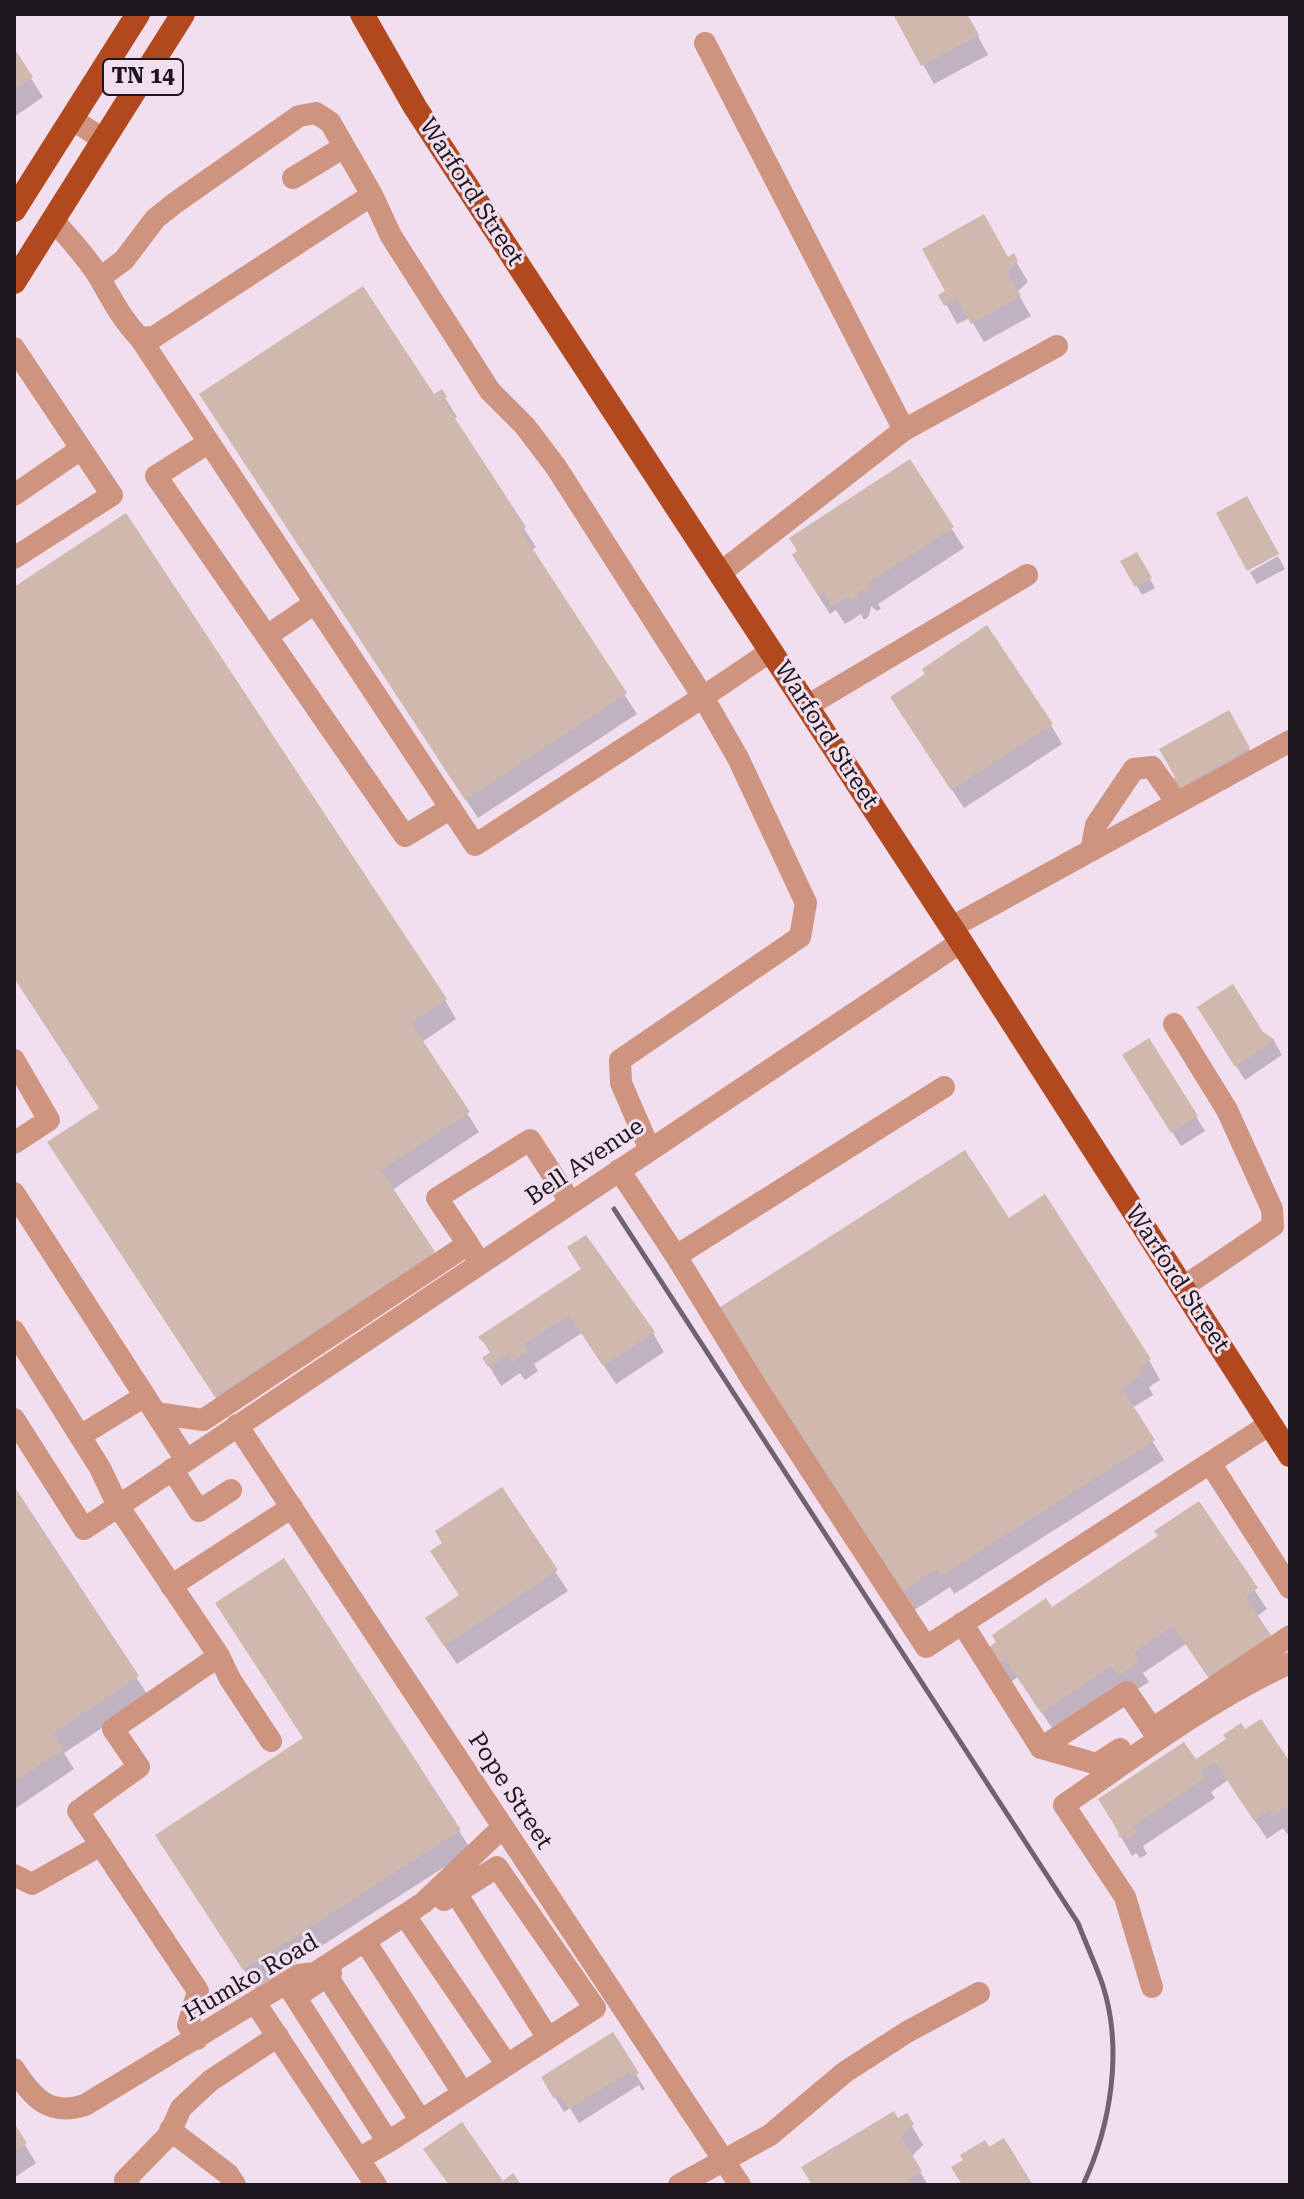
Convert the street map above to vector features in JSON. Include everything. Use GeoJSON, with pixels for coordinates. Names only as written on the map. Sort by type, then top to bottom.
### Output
{"type":"FeatureCollection","features":[{"type":"Feature","properties":{"kind":"main road","name":"TN 14"},"geometry":{"type":"LineString","coordinates":[[14,210],[138,14]]}},
{"type":"Feature","properties":{"kind":"main road","name":"TN 14"},"geometry":{"type":"LineString","coordinates":[[14,282],[183,14]]}},
{"type":"Feature","properties":{"kind":"main road","name":"Warford Street"},"geometry":{"type":"LineString","coordinates":[[362,14],[415,107],[956,934],[1290,1455]]}},
{"type":"Feature","properties":{"kind":"street"},"geometry":{"type":"LineString","coordinates":[[705,43],[904,430]]}},
{"type":"Feature","properties":{"kind":"street"},"geometry":{"type":"LineString","coordinates":[[100,278],[124,260],[155,219],[290,122],[316,113],[330,122],[372,195],[391,236],[490,391],[525,426],[556,467],[703,697],[738,758],[806,903],[800,937],[620,1060],[621,1083],[650,1150]]}},
{"type":"Feature","properties":{"kind":"street"},"geometry":{"type":"LineString","coordinates":[[72,119],[104,140]]}},
{"type":"Feature","properties":{"kind":"street"},"geometry":{"type":"LineString","coordinates":[[293,178],[344,147]]}},
{"type":"Feature","properties":{"kind":"street"},"geometry":{"type":"LineString","coordinates":[[140,338],[154,337],[372,195]]}},
{"type":"Feature","properties":{"kind":"street"},"geometry":{"type":"LineString","coordinates":[[53,220],[100,278],[121,316],[140,338],[475,845],[771,651]]}},
{"type":"Feature","properties":{"kind":"street"},"geometry":{"type":"LineString","coordinates":[[720,573],[904,430],[1057,346]]}},
{"type":"Feature","properties":{"kind":"street"},"geometry":{"type":"LineString","coordinates":[[14,348],[112,495],[14,558]]}},
{"type":"Feature","properties":{"kind":"street"},"geometry":{"type":"LineString","coordinates":[[208,443],[156,476],[405,836],[451,808]]}},
{"type":"Feature","properties":{"kind":"street"},"geometry":{"type":"LineString","coordinates":[[14,495],[81,449]]}},
{"type":"Feature","properties":{"kind":"street"},"geometry":{"type":"LineString","coordinates":[[807,706],[1027,575]]}},
{"type":"Feature","properties":{"kind":"street"},"geometry":{"type":"LineString","coordinates":[[267,636],[315,603]]}},
{"type":"Feature","properties":{"kind":"street","name":"Bell Avenue"},"geometry":{"type":"LineString","coordinates":[[14,1419],[84,1529],[237,1425],[474,1254],[571,1203],[956,934],[1091,851],[1290,741]]}},
{"type":"Feature","properties":{"kind":"street"},"geometry":{"type":"LineString","coordinates":[[1091,851],[1096,825],[1134,769],[1152,767],[1177,803]]}},
{"type":"Feature","properties":{"kind":"street"},"geometry":{"type":"LineString","coordinates":[[1174,1024],[1227,1110],[1272,1209],[1273,1226],[1183,1287]]}},
{"type":"Feature","properties":{"kind":"street"},"geometry":{"type":"LineString","coordinates":[[14,1060],[49,1120],[14,1143]]}},
{"type":"Feature","properties":{"kind":"street"},"geometry":{"type":"LineString","coordinates":[[676,1256],[944,1087]]}},
{"type":"Feature","properties":{"kind":"street"},"geometry":{"type":"LineString","coordinates":[[80,1436],[150,1405],[203,1420],[474,1254],[437,1198],[530,1140],[571,1203]]}},
{"type":"Feature","properties":{"kind":"street"},"geometry":{"type":"LineString","coordinates":[[619,1170],[926,1647],[1270,1424]]}},
{"type":"Feature","properties":{"kind":"street"},"geometry":{"type":"LineString","coordinates":[[14,1193],[150,1405],[199,1511],[231,1490]]}},
{"type":"Feature","properties":{"kind":"street"},"geometry":{"type":"LineString","coordinates":[[14,1331],[80,1436],[118,1506],[219,1656],[230,1679],[271,1741]]}},
{"type":"Feature","properties":{"kind":"street","name":"Pope Street"},"geometry":{"type":"LineString","coordinates":[[237,1425],[740,2185]]}},
{"type":"Feature","properties":{"kind":"street"},"geometry":{"type":"LineString","coordinates":[[1210,1463],[1290,1588]]}},
{"type":"Feature","properties":{"kind":"street"},"geometry":{"type":"LineString","coordinates":[[171,1586],[292,1507]]}},
{"type":"Feature","properties":{"kind":"street"},"geometry":{"type":"LineString","coordinates":[[962,1623],[1041,1748],[1097,1764],[1290,1636]]}},
{"type":"Feature","properties":{"kind":"street"},"geometry":{"type":"LineString","coordinates":[[197,2039],[188,2025],[198,1991],[78,1811],[139,1767],[113,1729],[219,1656]]}},
{"type":"Feature","properties":{"kind":"street"},"geometry":{"type":"LineString","coordinates":[[1152,1987],[1125,1897],[1064,1805],[1211,1707],[1290,1663]]}},
{"type":"Feature","properties":{"kind":"street"},"geometry":{"type":"LineString","coordinates":[[1041,1748],[1127,1692],[1152,1729]]}},
{"type":"Feature","properties":{"kind":"street","name":"Humko Road"},"geometry":{"type":"LineString","coordinates":[[14,2069],[38,2101],[55,2108],[85,2105],[256,2004],[291,1990],[299,1975],[315,1973],[452,1888],[503,1827]]}},
{"type":"Feature","properties":{"kind":"street"},"geometry":{"type":"LineString","coordinates":[[14,1875],[32,1884],[101,1845]]}},
{"type":"Feature","properties":{"kind":"street"},"geometry":{"type":"LineString","coordinates":[[360,2158],[388,2142],[421,2121],[595,2008],[497,1867],[452,1888],[410,1923],[327,1976],[291,1990],[388,2142]]}},
{"type":"Feature","properties":{"kind":"street"},"geometry":{"type":"LineString","coordinates":[[452,1888],[548,2038]]}},
{"type":"Feature","properties":{"kind":"street"},"geometry":{"type":"LineString","coordinates":[[410,1923],[507,2065]]}},
{"type":"Feature","properties":{"kind":"street"},"geometry":{"type":"LineString","coordinates":[[370,1949],[463,2093]]}},
{"type":"Feature","properties":{"kind":"street"},"geometry":{"type":"LineString","coordinates":[[327,1976],[421,2121]]}},
{"type":"Feature","properties":{"kind":"street"},"geometry":{"type":"LineString","coordinates":[[679,2185],[770,2135],[845,2072],[979,1993]]}},
{"type":"Feature","properties":{"kind":"street"},"geometry":{"type":"LineString","coordinates":[[256,2004],[360,2158],[371,2183]]}},
{"type":"Feature","properties":{"kind":"street"},"geometry":{"type":"LineString","coordinates":[[129,2185],[125,2180],[170,2130],[181,2108],[210,2081],[278,2036]]}},
{"type":"Feature","properties":{"kind":"street"},"geometry":{"type":"LineString","coordinates":[[170,2130],[228,2174],[235,2185]]}},
{"type":"Feature","properties":{"kind":"building"},"geometry":{"type":"Polygon","coordinates":[[[893,14],[967,14],[979,35],[921,66],[893,14]]]}},
{"type":"Feature","properties":{"kind":"building"},"geometry":{"type":"Polygon","coordinates":[[[14,48],[33,77],[14,90],[14,48]]]}},
{"type":"Feature","properties":{"kind":"building"},"geometry":{"type":"Polygon","coordinates":[[[984,214],[1008,257],[1014,253],[1018,261],[1007,272],[1021,296],[971,324],[957,299],[944,306],[938,295],[945,291],[922,249],[984,214]]]}},
{"type":"Feature","properties":{"kind":"building"},"geometry":{"type":"Polygon","coordinates":[[[363,286],[434,394],[442,389],[447,397],[443,400],[526,527],[521,531],[627,693],[465,800],[199,394],[363,286]]]}},
{"type":"Feature","properties":{"kind":"building"},"geometry":{"type":"Polygon","coordinates":[[[910,459],[954,527],[868,583],[871,588],[865,592],[860,589],[859,596],[851,601],[848,596],[832,606],[823,592],[818,595],[792,555],[797,551],[789,538],[910,459]]]}},
{"type":"Feature","properties":{"kind":"building"},"geometry":{"type":"Polygon","coordinates":[[[1247,496],[1279,554],[1247,571],[1216,513],[1247,496]]]}},
{"type":"Feature","properties":{"kind":"building"},"geometry":{"type":"Polygon","coordinates":[[[126,513],[447,999],[411,1023],[470,1112],[381,1170],[435,1252],[215,1397],[47,1142],[99,1108],[14,978],[14,587],[126,513]]]}},
{"type":"Feature","properties":{"kind":"building"},"geometry":{"type":"Polygon","coordinates":[[[1137,552],[1152,578],[1135,587],[1120,561],[1137,552]]]}},
{"type":"Feature","properties":{"kind":"building"},"geometry":{"type":"Polygon","coordinates":[[[987,625],[1053,724],[951,790],[890,697],[925,674],[922,669],[987,625]]]}},
{"type":"Feature","properties":{"kind":"building"},"geometry":{"type":"Polygon","coordinates":[[[1229,710],[1250,748],[1184,785],[1182,790],[1179,786],[1176,788],[1171,780],[1175,777],[1159,749],[1229,710]]]}},
{"type":"Feature","properties":{"kind":"building"},"geometry":{"type":"Polygon","coordinates":[[[1233,984],[1263,1032],[1275,1040],[1235,1067],[1197,1007],[1233,984]]]}},
{"type":"Feature","properties":{"kind":"building"},"geometry":{"type":"Polygon","coordinates":[[[1149,1038],[1198,1116],[1171,1133],[1122,1055],[1149,1038]]]}},
{"type":"Feature","properties":{"kind":"building"},"geometry":{"type":"Polygon","coordinates":[[[965,1150],[1009,1218],[1045,1194],[1151,1359],[1139,1367],[1143,1374],[1122,1388],[1155,1440],[941,1576],[937,1569],[899,1593],[717,1309],[965,1150]]]}},
{"type":"Feature","properties":{"kind":"building"},"geometry":{"type":"Polygon","coordinates":[[[586,1235],[655,1332],[603,1366],[569,1315],[524,1344],[529,1351],[512,1362],[508,1355],[488,1367],[482,1358],[492,1351],[478,1337],[581,1269],[567,1247],[586,1235]]]}},
{"type":"Feature","properties":{"kind":"building"},"geometry":{"type":"Polygon","coordinates":[[[14,1486],[139,1676],[54,1733],[64,1749],[14,1782],[14,1486]]]}},
{"type":"Feature","properties":{"kind":"building"},"geometry":{"type":"Polygon","coordinates":[[[502,1487],[558,1570],[444,1646],[425,1618],[459,1595],[430,1551],[442,1543],[435,1531],[502,1487]]]}},
{"type":"Feature","properties":{"kind":"building"},"geometry":{"type":"Polygon","coordinates":[[[1199,1501],[1258,1588],[1245,1597],[1271,1635],[1208,1677],[1173,1626],[1133,1653],[1139,1662],[1118,1676],[1111,1666],[1041,1713],[1005,1659],[996,1665],[986,1650],[996,1642],[992,1635],[1046,1598],[1052,1607],[1158,1536],[1154,1531],[1199,1501]]]}},
{"type":"Feature","properties":{"kind":"building"},"geometry":{"type":"Polygon","coordinates":[[[284,1558],[461,1830],[243,1970],[155,1835],[303,1738],[215,1603],[284,1558]]]}},
{"type":"Feature","properties":{"kind":"building"},"geometry":{"type":"Polygon","coordinates":[[[1261,1719],[1290,1762],[1290,1805],[1274,1816],[1270,1809],[1254,1821],[1215,1762],[1201,1771],[1205,1778],[1133,1826],[1137,1833],[1127,1840],[1124,1835],[1119,1838],[1118,1831],[1098,1799],[1184,1742],[1196,1759],[1226,1739],[1223,1735],[1241,1723],[1245,1729],[1261,1719]]]}},
{"type":"Feature","properties":{"kind":"building"},"geometry":{"type":"Polygon","coordinates":[[[613,2032],[639,2073],[632,2077],[629,2072],[569,2109],[560,2095],[554,2099],[541,2077],[613,2032]]]}},
{"type":"Feature","properties":{"kind":"building"},"geometry":{"type":"Polygon","coordinates":[[[894,2111],[898,2118],[907,2113],[914,2124],[901,2137],[922,2171],[906,2181],[909,2185],[812,2185],[801,2167],[894,2111]]]}},
{"type":"Feature","properties":{"kind":"building"},"geometry":{"type":"Polygon","coordinates":[[[462,2122],[503,2181],[513,2173],[521,2185],[449,2185],[423,2149],[462,2122]]]}},
{"type":"Feature","properties":{"kind":"building"},"geometry":{"type":"Polygon","coordinates":[[[14,2123],[27,2143],[14,2151],[14,2123]]]}},
{"type":"Feature","properties":{"kind":"building"},"geometry":{"type":"Polygon","coordinates":[[[1004,2138],[1033,2185],[962,2185],[951,2167],[963,2160],[960,2155],[985,2140],[989,2147],[1004,2138]]]}},
{"type":"Feature","properties":{"kind":"railway"},"geometry":{"type":"LineString","coordinates":[[614,1209],[1078,1923],[1103,1986],[1109,2010],[1113,2061],[1101,2138],[1083,2185]]}}]}
